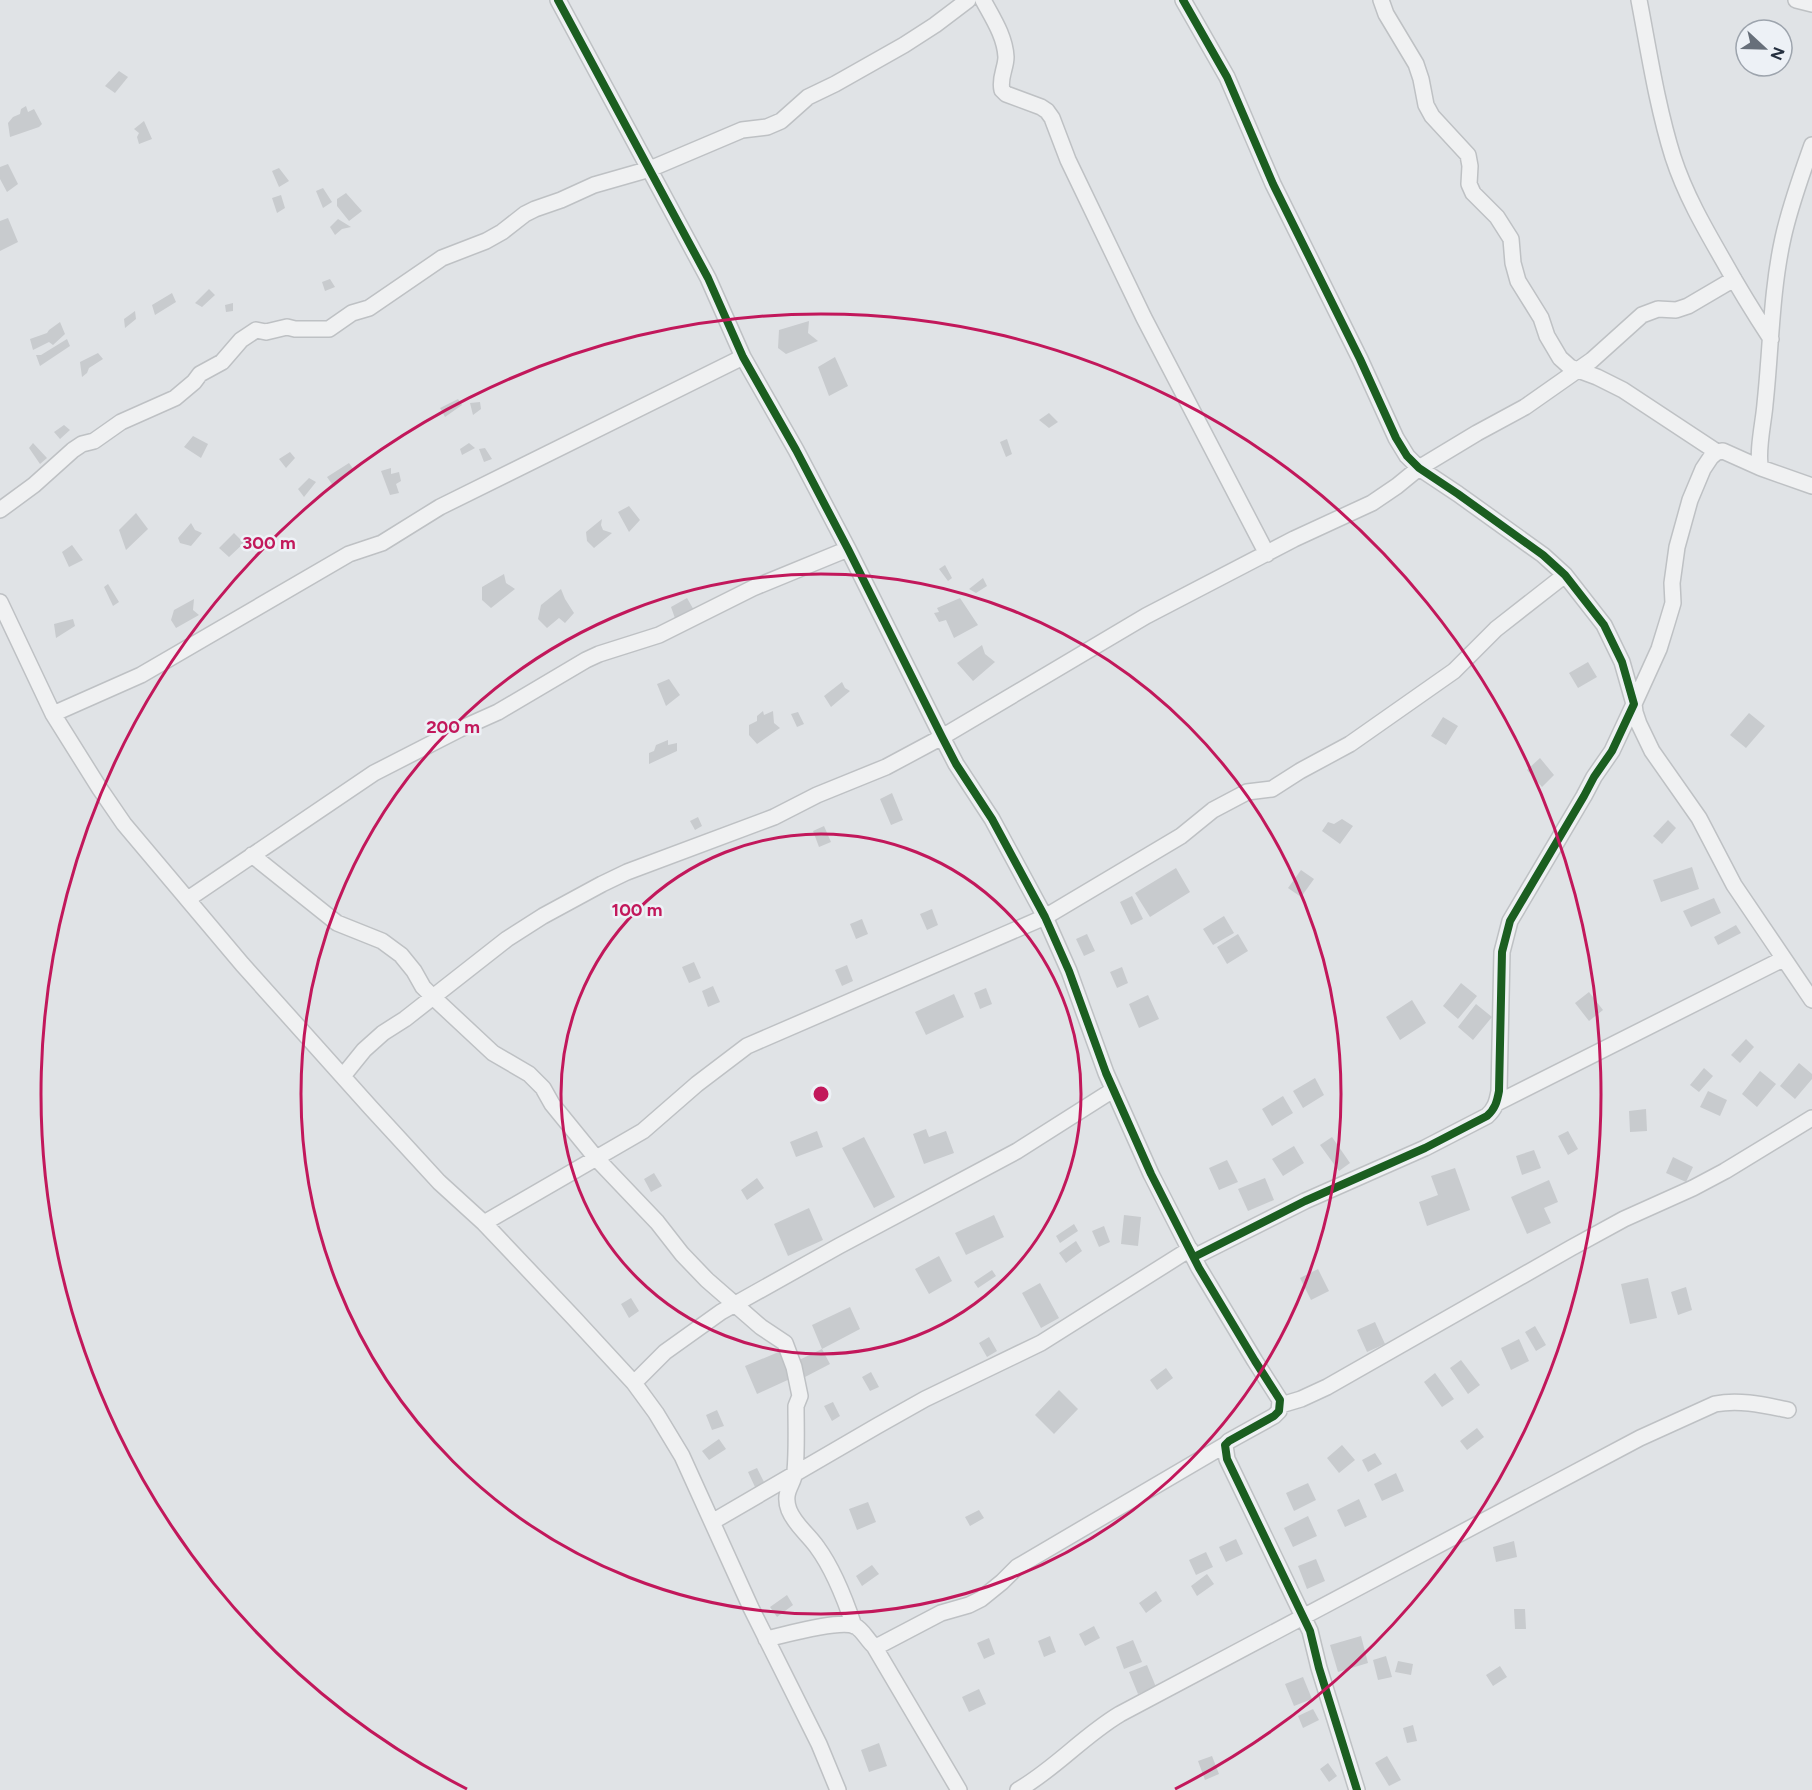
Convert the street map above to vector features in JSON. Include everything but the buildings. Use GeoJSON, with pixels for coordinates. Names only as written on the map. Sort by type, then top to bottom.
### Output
{"type":"FeatureCollection","features":[{"type":"Feature","properties":{"kind":"street"},"geometry":{"type":"LineString","coordinates":[[558,0],[708,278],[743,357],[796,450],[848,549],[956,764],[992,819],[1045,917],[1070,971],[1113,1090],[1151,1174],[1192,1253],[1280,1400],[1281,1406]]}},
{"type":"Feature","properties":{"kind":"street"},"geometry":{"type":"LineString","coordinates":[[0,510],[34,485],[82,444],[94,441],[121,422],[175,398],[200,374],[222,362],[241,340],[256,330],[266,332],[287,327],[295,329],[329,328],[352,313],[369,308],[442,258],[494,237],[525,214],[594,185],[650,169],[742,130],[767,127],[781,121],[808,97],[904,45],[968,0]]}},
{"type":"Feature","properties":{"kind":"street"},"geometry":{"type":"LineString","coordinates":[[983,0],[1001,36],[1006,57],[1002,90],[1006,94],[1041,107],[1052,118],[1068,160],[1144,318],[1267,554]]}},
{"type":"Feature","properties":{"kind":"street"},"geometry":{"type":"LineString","coordinates":[[1183,0],[1227,77],[1273,184],[1360,359],[1396,438],[1407,456],[1419,468],[1543,555],[1564,575],[1604,625],[1622,662],[1639,724],[1652,751],[1699,818],[1734,885],[1812,1000]]}},
{"type":"Feature","properties":{"kind":"street"},"geometry":{"type":"LineString","coordinates":[[1382,0],[1386,14],[1416,64],[1426,105],[1432,116],[1468,155],[1469,184],[1473,193],[1497,217],[1511,239],[1513,263],[1518,281],[1541,318],[1554,350],[1565,364],[1623,390],[1717,453]]}},
{"type":"Feature","properties":{"kind":"street"},"geometry":{"type":"LineString","coordinates":[[1639,0],[1660,108],[1673,157],[1698,218],[1771,339]]}},
{"type":"Feature","properties":{"kind":"street"},"geometry":{"type":"LineString","coordinates":[[1796,0],[1812,4]]}},
{"type":"Feature","properties":{"kind":"street"},"geometry":{"type":"LineString","coordinates":[[1761,468],[1759,451],[1783,239],[1795,192],[1812,146]]}},
{"type":"Feature","properties":{"kind":"street"},"geometry":{"type":"LineString","coordinates":[[342,1076],[373,1041],[507,939],[543,916],[602,884],[638,868],[774,817],[817,795],[886,767],[942,737],[1146,616],[1372,503],[1419,468],[1477,433],[1525,408],[1578,370],[1642,315],[1658,309],[1677,309],[1688,306],[1734,279]]}},
{"type":"Feature","properties":{"kind":"street"},"geometry":{"type":"LineString","coordinates":[[53,714],[141,675],[349,554],[382,543],[440,507],[743,357]]}},
{"type":"Feature","properties":{"kind":"street"},"geometry":{"type":"LineString","coordinates":[[712,1522],[926,1399],[1041,1343],[1192,1253],[1425,1148],[1487,1116],[1497,1103],[1502,952],[1510,921],[1612,750],[1659,649],[1673,603],[1672,583],[1677,547],[1690,500],[1703,469],[1711,457],[1723,451],[1761,468],[1812,486]]}},
{"type":"Feature","properties":{"kind":"street"},"geometry":{"type":"LineString","coordinates":[[188,899],[374,774],[498,712],[592,657],[659,635],[753,588],[848,549]]}},
{"type":"Feature","properties":{"kind":"street"},"geometry":{"type":"LineString","coordinates":[[484,1223],[643,1131],[697,1084],[747,1046],[1045,917],[1181,836],[1213,810],[1247,792],[1272,789],[1350,744],[1454,671],[1496,629],[1564,575]]}},
{"type":"Feature","properties":{"kind":"street"},"geometry":{"type":"LineString","coordinates":[[0,602],[53,714],[124,824],[242,964],[342,1076],[440,1182],[484,1223],[634,1383],[656,1413],[682,1456],[766,1639],[819,1744],[838,1790]]}},
{"type":"Feature","properties":{"kind":"street"},"geometry":{"type":"LineString","coordinates":[[252,855],[337,923],[382,941],[401,955],[423,987],[433,997],[493,1053],[529,1074],[543,1088],[552,1104],[596,1158],[657,1222],[682,1254],[707,1280],[761,1328],[784,1343],[794,1367],[800,1396],[796,1406],[795,1473],[787,1490],[788,1509],[798,1526],[815,1544],[827,1562],[854,1626]]}},
{"type":"Feature","properties":{"kind":"street"},"geometry":{"type":"LineString","coordinates":[[1497,1103],[1783,959]]}},
{"type":"Feature","properties":{"kind":"street"},"geometry":{"type":"LineString","coordinates":[[634,1383],[665,1352],[721,1312],[1017,1151],[1113,1090]]}},
{"type":"Feature","properties":{"kind":"street"},"geometry":{"type":"LineString","coordinates":[[874,1646],[940,1613],[969,1605],[981,1599],[1017,1567],[1274,1416],[1281,1406],[1327,1387],[1624,1219],[1725,1171],[1812,1118]]}},
{"type":"Feature","properties":{"kind":"street"},"geometry":{"type":"LineString","coordinates":[[1018,1790],[1047,1771],[1110,1720],[1163,1689],[1640,1438],[1715,1404],[1725,1402],[1746,1402],[1788,1410]]}},
{"type":"Feature","properties":{"kind":"street"},"geometry":{"type":"LineString","coordinates":[[1225,1445],[1227,1459],[1311,1631],[1319,1668],[1357,1790]]}},
{"type":"Feature","properties":{"kind":"street"},"geometry":{"type":"LineString","coordinates":[[766,1639],[822,1627],[849,1624],[858,1628],[874,1646],[959,1790]]}},
{"type":"Feature","properties":{"kind":"cycle path"},"geometry":{"type":"LineString","coordinates":[[558,0],[708,278],[743,357],[796,450],[848,549],[956,764],[992,819],[1045,917],[1069,971],[1106,1073],[1151,1174],[1199,1268],[1280,1400],[1279,1411],[1274,1416],[1225,1445],[1227,1459],[1310,1631],[1319,1668],[1357,1790]]}},
{"type":"Feature","properties":{"kind":"cycle path"},"geometry":{"type":"LineString","coordinates":[[1183,0],[1227,77],[1273,184],[1360,359],[1396,438],[1407,456],[1419,468],[1543,555],[1565,575],[1604,625],[1622,662],[1634,704],[1612,751],[1594,777],[1510,921],[1502,952],[1499,1091],[1492,1111],[1487,1116],[1425,1148],[1305,1201],[1194,1257]]}}]}
